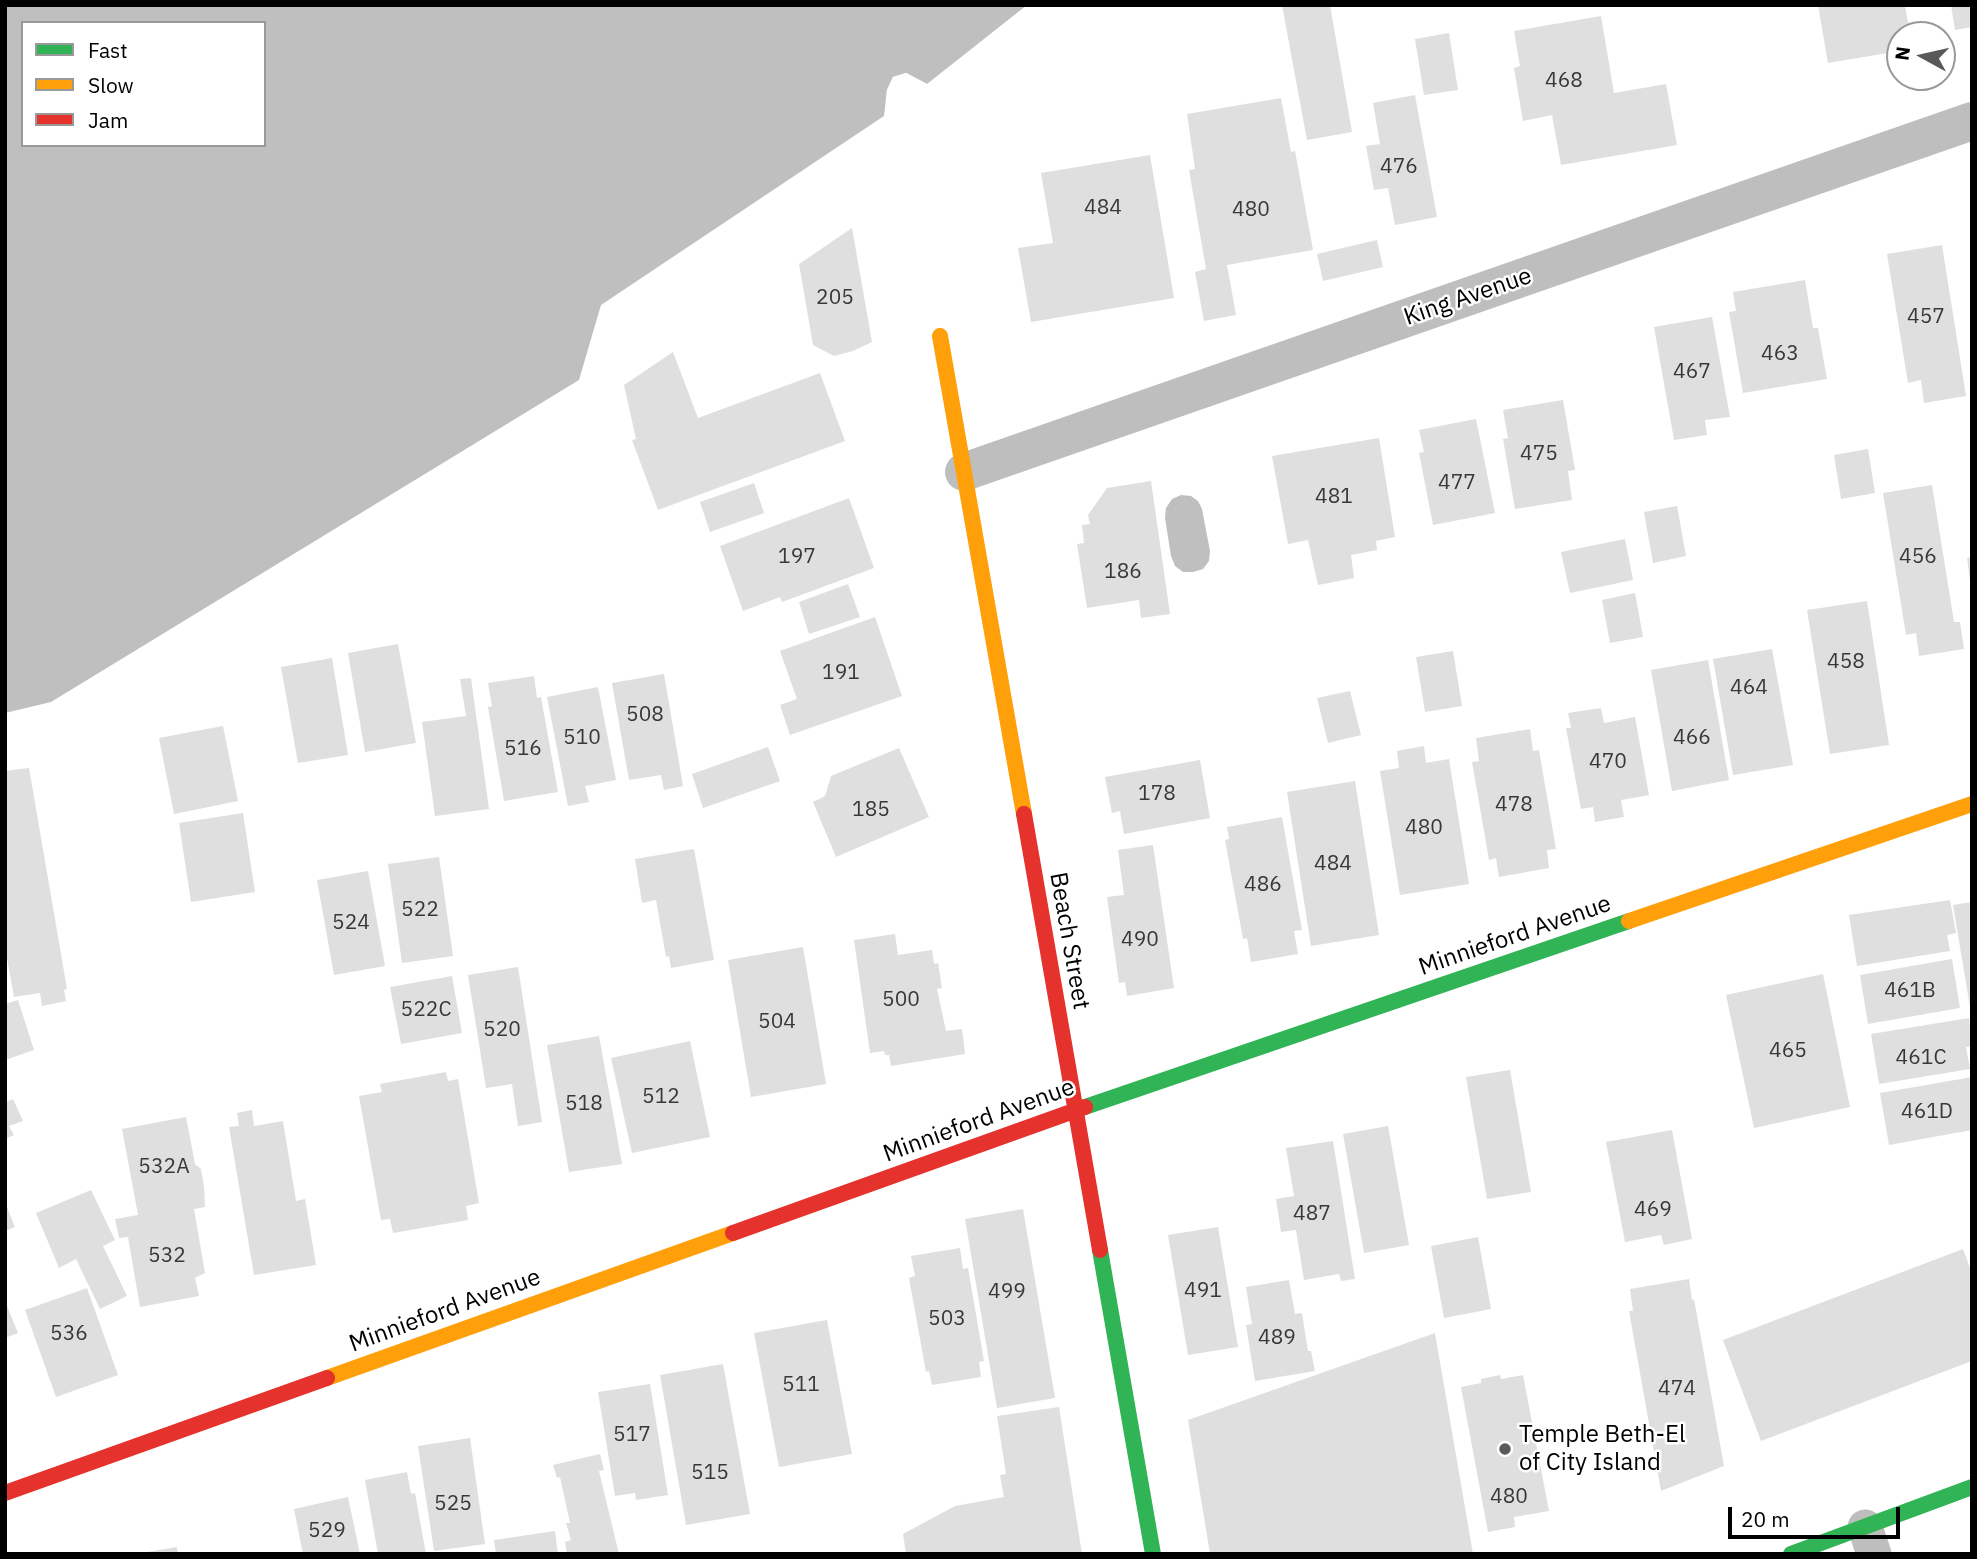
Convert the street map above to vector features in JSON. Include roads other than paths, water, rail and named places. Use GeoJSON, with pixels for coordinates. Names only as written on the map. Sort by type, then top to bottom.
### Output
{"type":"FeatureCollection","features":[{"type":"Feature","properties":{"kind":"street","name":"King Avenue"},"geometry":{"type":"LineString","coordinates":[[964,472],[1972,121]]}},
{"type":"Feature","properties":{"kind":"street","name":"Beach Street"},"geometry":{"type":"LineString","coordinates":[[940,336],[1153,1554]]}},
{"type":"Feature","properties":{"kind":"street","name":"Minnieford Avenue"},"geometry":{"type":"LineString","coordinates":[[5,1493],[1076,1110],[1972,804]]}},
{"type":"Feature","properties":{"kind":"street"},"geometry":{"type":"LineString","coordinates":[[1791,1554],[1870,1540],[1972,1487]]}},
{"type":"Feature","properties":{"kind":"place","name":"Temple Beth-El of City Island"},"geometry":{"type":"Point","coordinates":[1505,1449]}}]}
